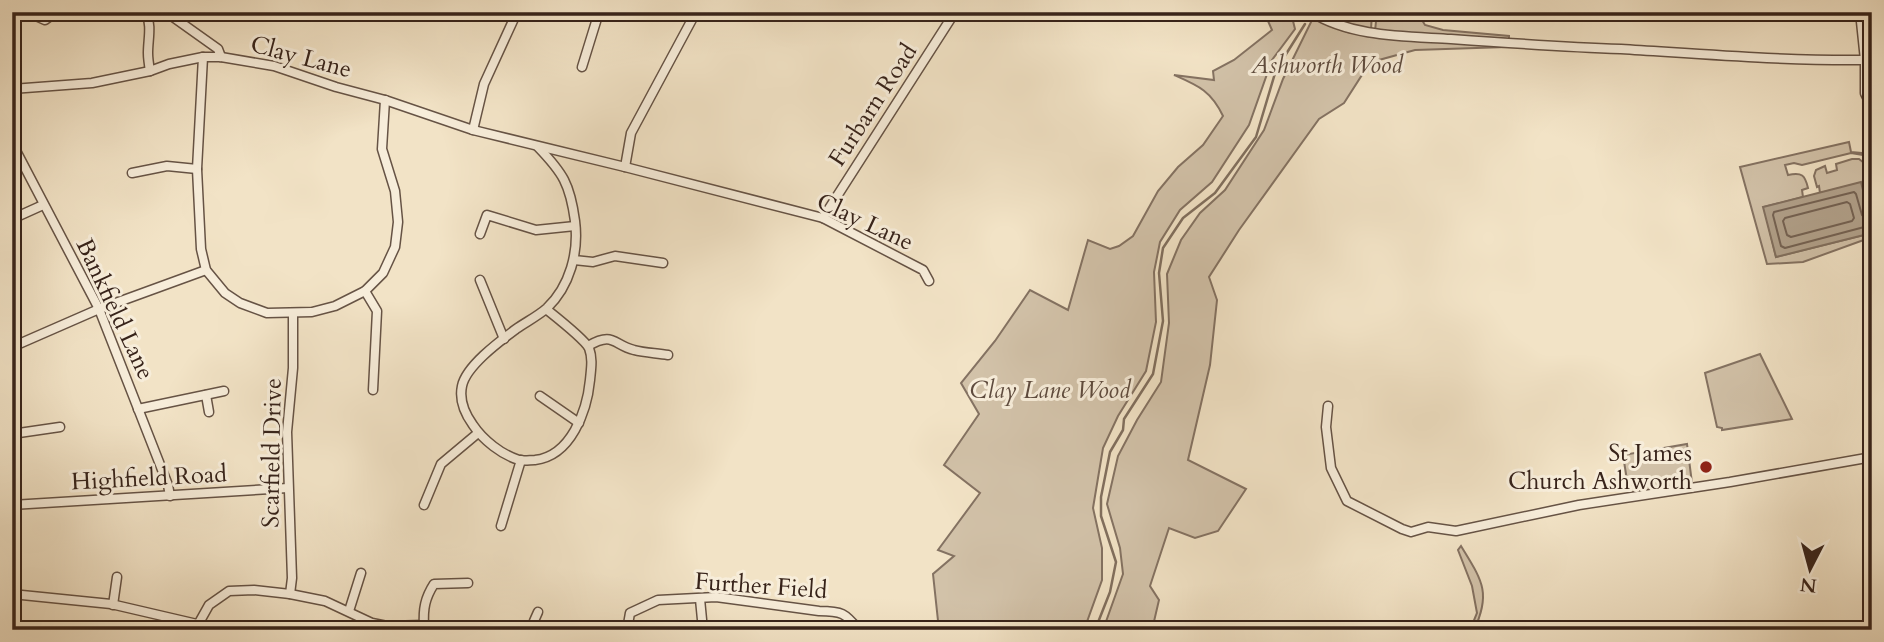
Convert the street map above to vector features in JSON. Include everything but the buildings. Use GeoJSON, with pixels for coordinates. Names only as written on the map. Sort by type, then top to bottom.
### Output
{"type":"FeatureCollection","features":[{"type":"Feature","properties":{"kind":"street"},"geometry":{"type":"LineString","coordinates":[[27,12],[45,20],[56,12]]}},
{"type":"Feature","properties":{"kind":"street"},"geometry":{"type":"LineString","coordinates":[[150,71],[148,16],[165,12],[218,49],[221,57]]}},
{"type":"Feature","properties":{"kind":"street"},"geometry":{"type":"LineString","coordinates":[[473,130],[484,84],[517,12]]}},
{"type":"Feature","properties":{"kind":"street"},"geometry":{"type":"LineString","coordinates":[[582,67],[599,12]]}},
{"type":"Feature","properties":{"kind":"street"},"geometry":{"type":"LineString","coordinates":[[625,167],[631,134],[696,12]]}},
{"type":"Feature","properties":{"kind":"street","name":"Furbarn Road"},"geometry":{"type":"LineString","coordinates":[[823,218],[955,12]]}},
{"type":"Feature","properties":{"kind":"street"},"geometry":{"type":"LineString","coordinates":[[1311,12],[1322,19],[1354,29],[1413,36],[1511,44],[1866,60]]}},
{"type":"Feature","properties":{"kind":"street"},"geometry":{"type":"LineString","coordinates":[[1861,12],[1866,93],[1872,105]]}},
{"type":"Feature","properties":{"kind":"street"},"geometry":{"type":"LineString","coordinates":[[203,57],[197,169],[201,249],[205,270],[226,293],[240,303],[267,313],[312,312],[335,306],[365,291],[383,273],[395,247],[398,222],[395,191],[382,149],[385,100]]}},
{"type":"Feature","properties":{"kind":"street","name":"Clay Lane"},"geometry":{"type":"LineString","coordinates":[[12,89],[92,83],[203,57],[221,57],[274,66],[473,130],[823,218],[923,270],[929,281]]}},
{"type":"Feature","properties":{"kind":"street","name":"Bankfield Lane"},"geometry":{"type":"LineString","coordinates":[[12,143],[99,309],[170,496]]}},
{"type":"Feature","properties":{"kind":"street"},"geometry":{"type":"LineString","coordinates":[[536,145],[558,167],[566,182],[573,207],[575,260],[562,289],[546,309],[475,364],[462,384],[462,403],[478,433],[501,451],[520,460],[546,458],[558,452],[579,424],[588,397],[592,362],[588,346],[546,309]]}},
{"type":"Feature","properties":{"kind":"street"},"geometry":{"type":"LineString","coordinates":[[558,167],[575,155]]}},
{"type":"Feature","properties":{"kind":"street"},"geometry":{"type":"LineString","coordinates":[[132,173],[167,166],[197,169]]}},
{"type":"Feature","properties":{"kind":"street"},"geometry":{"type":"LineString","coordinates":[[12,219],[43,205]]}},
{"type":"Feature","properties":{"kind":"street"},"geometry":{"type":"LineString","coordinates":[[480,234],[487,215],[536,230],[575,226]]}},
{"type":"Feature","properties":{"kind":"street"},"geometry":{"type":"LineString","coordinates":[[575,260],[593,262],[615,256],[663,263]]}},
{"type":"Feature","properties":{"kind":"street"},"geometry":{"type":"LineString","coordinates":[[12,347],[99,309],[205,270]]}},
{"type":"Feature","properties":{"kind":"street"},"geometry":{"type":"LineString","coordinates":[[480,280],[504,339]]}},
{"type":"Feature","properties":{"kind":"street"},"geometry":{"type":"LineString","coordinates":[[365,291],[377,311],[373,390]]}},
{"type":"Feature","properties":{"kind":"street","name":"Scarfield Drive"},"geometry":{"type":"LineString","coordinates":[[290,594],[292,578],[287,432],[293,368],[293,313]]}},
{"type":"Feature","properties":{"kind":"street"},"geometry":{"type":"LineString","coordinates":[[588,346],[597,341],[611,339],[636,351],[668,355]]}},
{"type":"Feature","properties":{"kind":"street"},"geometry":{"type":"LineString","coordinates":[[138,409],[224,391]]}},
{"type":"Feature","properties":{"kind":"street"},"geometry":{"type":"LineString","coordinates":[[205,395],[209,412]]}},
{"type":"Feature","properties":{"kind":"street"},"geometry":{"type":"LineString","coordinates":[[540,396],[579,424]]}},
{"type":"Feature","properties":{"kind":"street"},"geometry":{"type":"LineString","coordinates":[[1328,406],[1326,427],[1331,468],[1347,501],[1411,532],[1428,527],[1456,531],[1578,505],[1872,457]]}},
{"type":"Feature","properties":{"kind":"street"},"geometry":{"type":"LineString","coordinates":[[12,434],[60,427]]}},
{"type":"Feature","properties":{"kind":"street"},"geometry":{"type":"LineString","coordinates":[[425,505],[441,464],[478,433]]}},
{"type":"Feature","properties":{"kind":"street"},"geometry":{"type":"LineString","coordinates":[[501,526],[520,460]]}},
{"type":"Feature","properties":{"kind":"street","name":"Highfield Road"},"geometry":{"type":"LineString","coordinates":[[12,505],[288,488]]}},
{"type":"Feature","properties":{"kind":"street"},"geometry":{"type":"LineString","coordinates":[[349,611],[361,573]]}},
{"type":"Feature","properties":{"kind":"street"},"geometry":{"type":"LineString","coordinates":[[113,605],[117,577]]}},
{"type":"Feature","properties":{"kind":"street"},"geometry":{"type":"LineString","coordinates":[[424,625],[423,610],[427,594],[434,584],[468,583]]}},
{"type":"Feature","properties":{"kind":"street"},"geometry":{"type":"LineString","coordinates":[[12,594],[113,605],[196,627],[209,605],[229,592],[254,590],[325,601],[372,624],[424,625],[466,630]]}},
{"type":"Feature","properties":{"kind":"street","name":"Further Field"},"geometry":{"type":"LineString","coordinates":[[628,630],[630,613],[658,600],[716,597],[835,611],[847,615],[859,630]]}},
{"type":"Feature","properties":{"kind":"street"},"geometry":{"type":"LineString","coordinates":[[701,599],[703,630]]}},
{"type":"Feature","properties":{"kind":"street"},"geometry":{"type":"LineString","coordinates":[[535,630],[534,621],[538,611]]}},
{"type":"Feature","properties":{"kind":"green space","name":"Clay Lane Wood"},"geometry":{"type":"Polygon","coordinates":[[[1264,12],[1286,12],[1295,29],[1272,60],[1249,125],[1212,182],[1180,210],[1160,242],[1154,272],[1156,322],[1146,371],[1118,416],[1103,448],[1093,508],[1102,548],[1102,580],[1084,630],[939,630],[933,574],[954,556],[938,550],[980,493],[944,465],[979,414],[961,383],[995,341],[1030,290],[1068,310],[1088,240],[1110,249],[1133,236],[1158,191],[1178,167],[1203,145],[1223,116],[1203,90],[1174,75],[1214,80],[1213,71],[1234,60],[1272,30],[1264,12]]]}},
{"type":"Feature","properties":{"kind":"green space"},"geometry":{"type":"Polygon","coordinates":[[[1316,12],[1372,12],[1371,30],[1350,26],[1316,12]]]}},
{"type":"Feature","properties":{"kind":"green space"},"geometry":{"type":"Polygon","coordinates":[[[1377,12],[1417,12],[1425,25],[1443,30],[1509,36],[1509,39],[1375,31],[1377,12]]]}},
{"type":"Feature","properties":{"kind":"green space","name":"Ashworth Wood"},"geometry":{"type":"Polygon","coordinates":[[[1313,18],[1347,32],[1376,37],[1507,47],[1415,50],[1379,60],[1362,75],[1344,103],[1319,119],[1239,230],[1209,277],[1217,300],[1210,365],[1188,460],[1246,489],[1218,531],[1195,538],[1169,528],[1150,586],[1159,600],[1152,630],[1103,630],[1123,574],[1120,548],[1107,504],[1118,456],[1161,382],[1169,323],[1167,274],[1181,240],[1200,213],[1225,190],[1264,130],[1283,79],[1313,18]]]}},
{"type":"Feature","properties":{"kind":"green space"},"geometry":{"type":"Polygon","coordinates":[[[1849,142],[1851,152],[1872,154],[1872,161],[1863,155],[1851,153],[1802,165],[1785,165],[1788,175],[1802,176],[1808,188],[1802,190],[1803,197],[1764,207],[1776,257],[1872,233],[1872,237],[1803,262],[1767,264],[1740,167],[1849,142]]]}},
{"type":"Feature","properties":{"kind":"green space"},"geometry":{"type":"Polygon","coordinates":[[[1859,159],[1872,169],[1872,226],[1861,183],[1820,193],[1819,186],[1817,187],[1814,176],[1816,170],[1825,166],[1827,173],[1837,170],[1836,164],[1859,159]]]}},
{"type":"Feature","properties":{"kind":"green space"},"geometry":{"type":"Polygon","coordinates":[[[1760,354],[1792,419],[1722,430],[1717,427],[1705,373],[1760,354]]]}},
{"type":"Feature","properties":{"kind":"green space"},"geometry":{"type":"Polygon","coordinates":[[[1687,444],[1692,483],[1629,493],[1623,455],[1687,444]]]}},
{"type":"Feature","properties":{"kind":"green space"},"geometry":{"type":"Polygon","coordinates":[[[1461,546],[1482,586],[1482,605],[1474,630],[1470,630],[1477,613],[1472,586],[1458,550],[1461,546]]]}},
{"type":"Feature","properties":{"kind":"water"},"geometry":{"type":"Polygon","coordinates":[[[1861,182],[1872,233],[1776,257],[1763,207],[1861,182]]]}},
{"type":"Feature","properties":{"kind":"waterway"},"geometry":{"type":"LineString","coordinates":[[1095,630],[1110,592],[1116,562],[1101,516],[1101,497],[1110,452],[1123,430],[1124,419],[1153,374],[1163,321],[1159,273],[1163,248],[1183,218],[1215,193],[1256,137],[1276,70],[1305,24]]}},
{"type":"Feature","properties":{"kind":"place","name":"St James Church Ashworth"},"geometry":{"type":"Point","coordinates":[1706,467]}}]}
